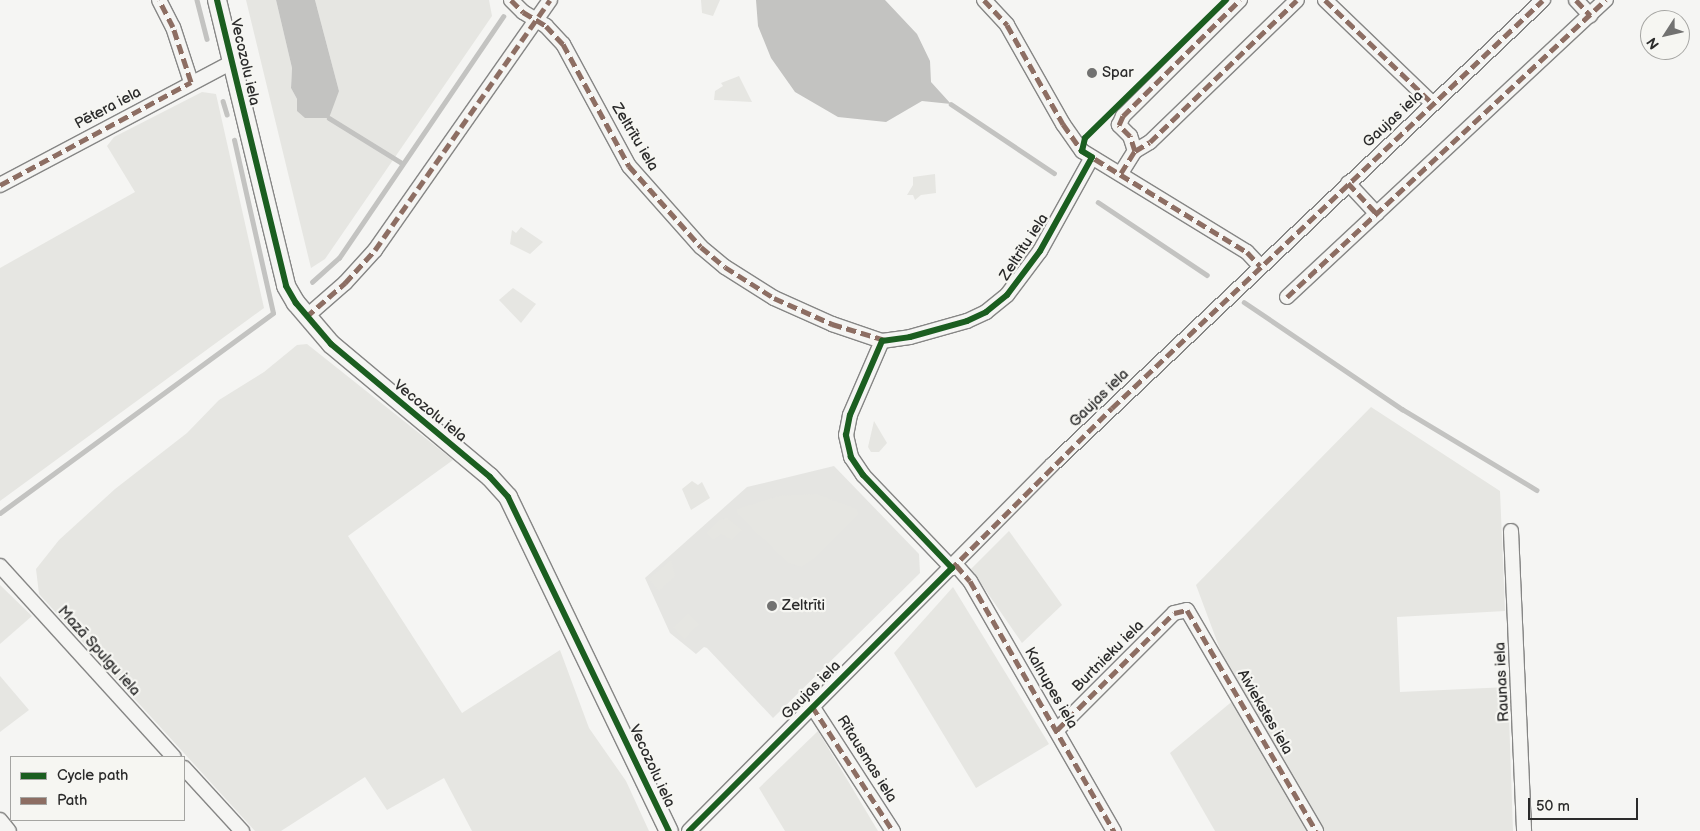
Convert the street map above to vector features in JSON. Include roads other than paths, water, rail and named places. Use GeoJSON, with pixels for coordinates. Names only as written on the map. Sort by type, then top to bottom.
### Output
{"type":"FeatureCollection","features":[{"type":"Feature","properties":{"kind":"street"},"geometry":{"type":"LineString","coordinates":[[159,0],[172,26],[190,82]]}},
{"type":"Feature","properties":{"kind":"street","name":"Vecozolu iela"},"geometry":{"type":"LineString","coordinates":[[217,0],[286,286],[306,317],[350,361],[490,477],[508,497],[669,831]]}},
{"type":"Feature","properties":{"kind":"street","name":"Zeltrītu iela"},"geometry":{"type":"LineString","coordinates":[[511,0],[537,20],[563,44],[629,166],[702,248],[725,267],[774,298],[832,324],[882,340],[910,337],[967,321],[986,312],[1007,295],[1040,251],[1092,157]]}},
{"type":"Feature","properties":{"kind":"street"},"geometry":{"type":"LineString","coordinates":[[306,317],[345,284],[375,250],[550,0]]}},
{"type":"Feature","properties":{"kind":"street"},"geometry":{"type":"LineString","coordinates":[[986,0],[1007,25],[1062,124],[1082,150],[1247,252],[1260,266]]}},
{"type":"Feature","properties":{"kind":"street"},"geometry":{"type":"LineString","coordinates":[[1135,150],[1130,136],[1119,125],[1123,116],[1240,0]]}},
{"type":"Feature","properties":{"kind":"street"},"geometry":{"type":"LineString","coordinates":[[1121,173],[1135,150],[1150,142],[1297,0]]}},
{"type":"Feature","properties":{"kind":"street"},"geometry":{"type":"LineString","coordinates":[[1325,0],[1433,104]]}},
{"type":"Feature","properties":{"kind":"street","name":"Gaujas iela"},"geometry":{"type":"LineString","coordinates":[[689,831],[1054,464],[1260,266],[1543,0]]}},
{"type":"Feature","properties":{"kind":"street"},"geometry":{"type":"LineString","coordinates":[[1576,0],[1590,15]]}},
{"type":"Feature","properties":{"kind":"street"},"geometry":{"type":"LineString","coordinates":[[1287,297],[1606,0]]}},
{"type":"Feature","properties":{"kind":"street","name":"Pētera iela"},"geometry":{"type":"LineString","coordinates":[[0,186],[190,82],[232,62]]}},
{"type":"Feature","properties":{"kind":"street"},"geometry":{"type":"LineString","coordinates":[[1348,183],[1377,214]]}},
{"type":"Feature","properties":{"kind":"street","name":"Kalnupes iela"},"geometry":{"type":"LineString","coordinates":[[882,340],[850,415],[846,435],[851,457],[863,475],[970,581],[1114,831]]}},
{"type":"Feature","properties":{"kind":"street","name":"Raunas iela"},"geometry":{"type":"LineString","coordinates":[[1511,531],[1524,831]]}},
{"type":"Feature","properties":{"kind":"street","name":"Mazā Spulgu iela"},"geometry":{"type":"LineString","coordinates":[[0,566],[173,756]]}},
{"type":"Feature","properties":{"kind":"street","name":"Burtnieku iela"},"geometry":{"type":"LineString","coordinates":[[1057,730],[1174,613],[1187,610]]}},
{"type":"Feature","properties":{"kind":"street","name":"Aiviekstes iela"},"geometry":{"type":"LineString","coordinates":[[1187,610],[1316,831]]}},
{"type":"Feature","properties":{"kind":"street","name":"Rītausmas iela"},"geometry":{"type":"LineString","coordinates":[[812,706],[893,831]]}},
{"type":"Feature","properties":{"kind":"street"},"geometry":{"type":"LineString","coordinates":[[185,769],[242,831]]}},
{"type":"Feature","properties":{"kind":"street"},"geometry":{"type":"LineString","coordinates":[[0,820],[9,831]]}},
{"type":"Feature","properties":{"kind":"waterway"},"geometry":{"type":"LineString","coordinates":[[197,0],[207,39]]}},
{"type":"Feature","properties":{"kind":"waterway"},"geometry":{"type":"LineString","coordinates":[[312,282],[339,258],[503,17]]}},
{"type":"Feature","properties":{"kind":"waterway"},"geometry":{"type":"LineString","coordinates":[[223,101],[227,114]]}},
{"type":"Feature","properties":{"kind":"waterway"},"geometry":{"type":"LineString","coordinates":[[951,104],[1054,173]]}},
{"type":"Feature","properties":{"kind":"waterway"},"geometry":{"type":"LineString","coordinates":[[329,118],[402,163]]}},
{"type":"Feature","properties":{"kind":"waterway"},"geometry":{"type":"LineString","coordinates":[[0,513],[273,313],[234,140]]}},
{"type":"Feature","properties":{"kind":"waterway"},"geometry":{"type":"LineString","coordinates":[[1098,202],[1207,275]]}},
{"type":"Feature","properties":{"kind":"waterway"},"geometry":{"type":"LineString","coordinates":[[1244,302],[1402,409],[1537,490]]}},
{"type":"Feature","properties":{"kind":"place","name":"Spar"},"geometry":{"type":"Point","coordinates":[1092,73]}},
{"type":"Feature","properties":{"kind":"place","name":"Zeltrīti"},"geometry":{"type":"Point","coordinates":[772,606]}}]}
